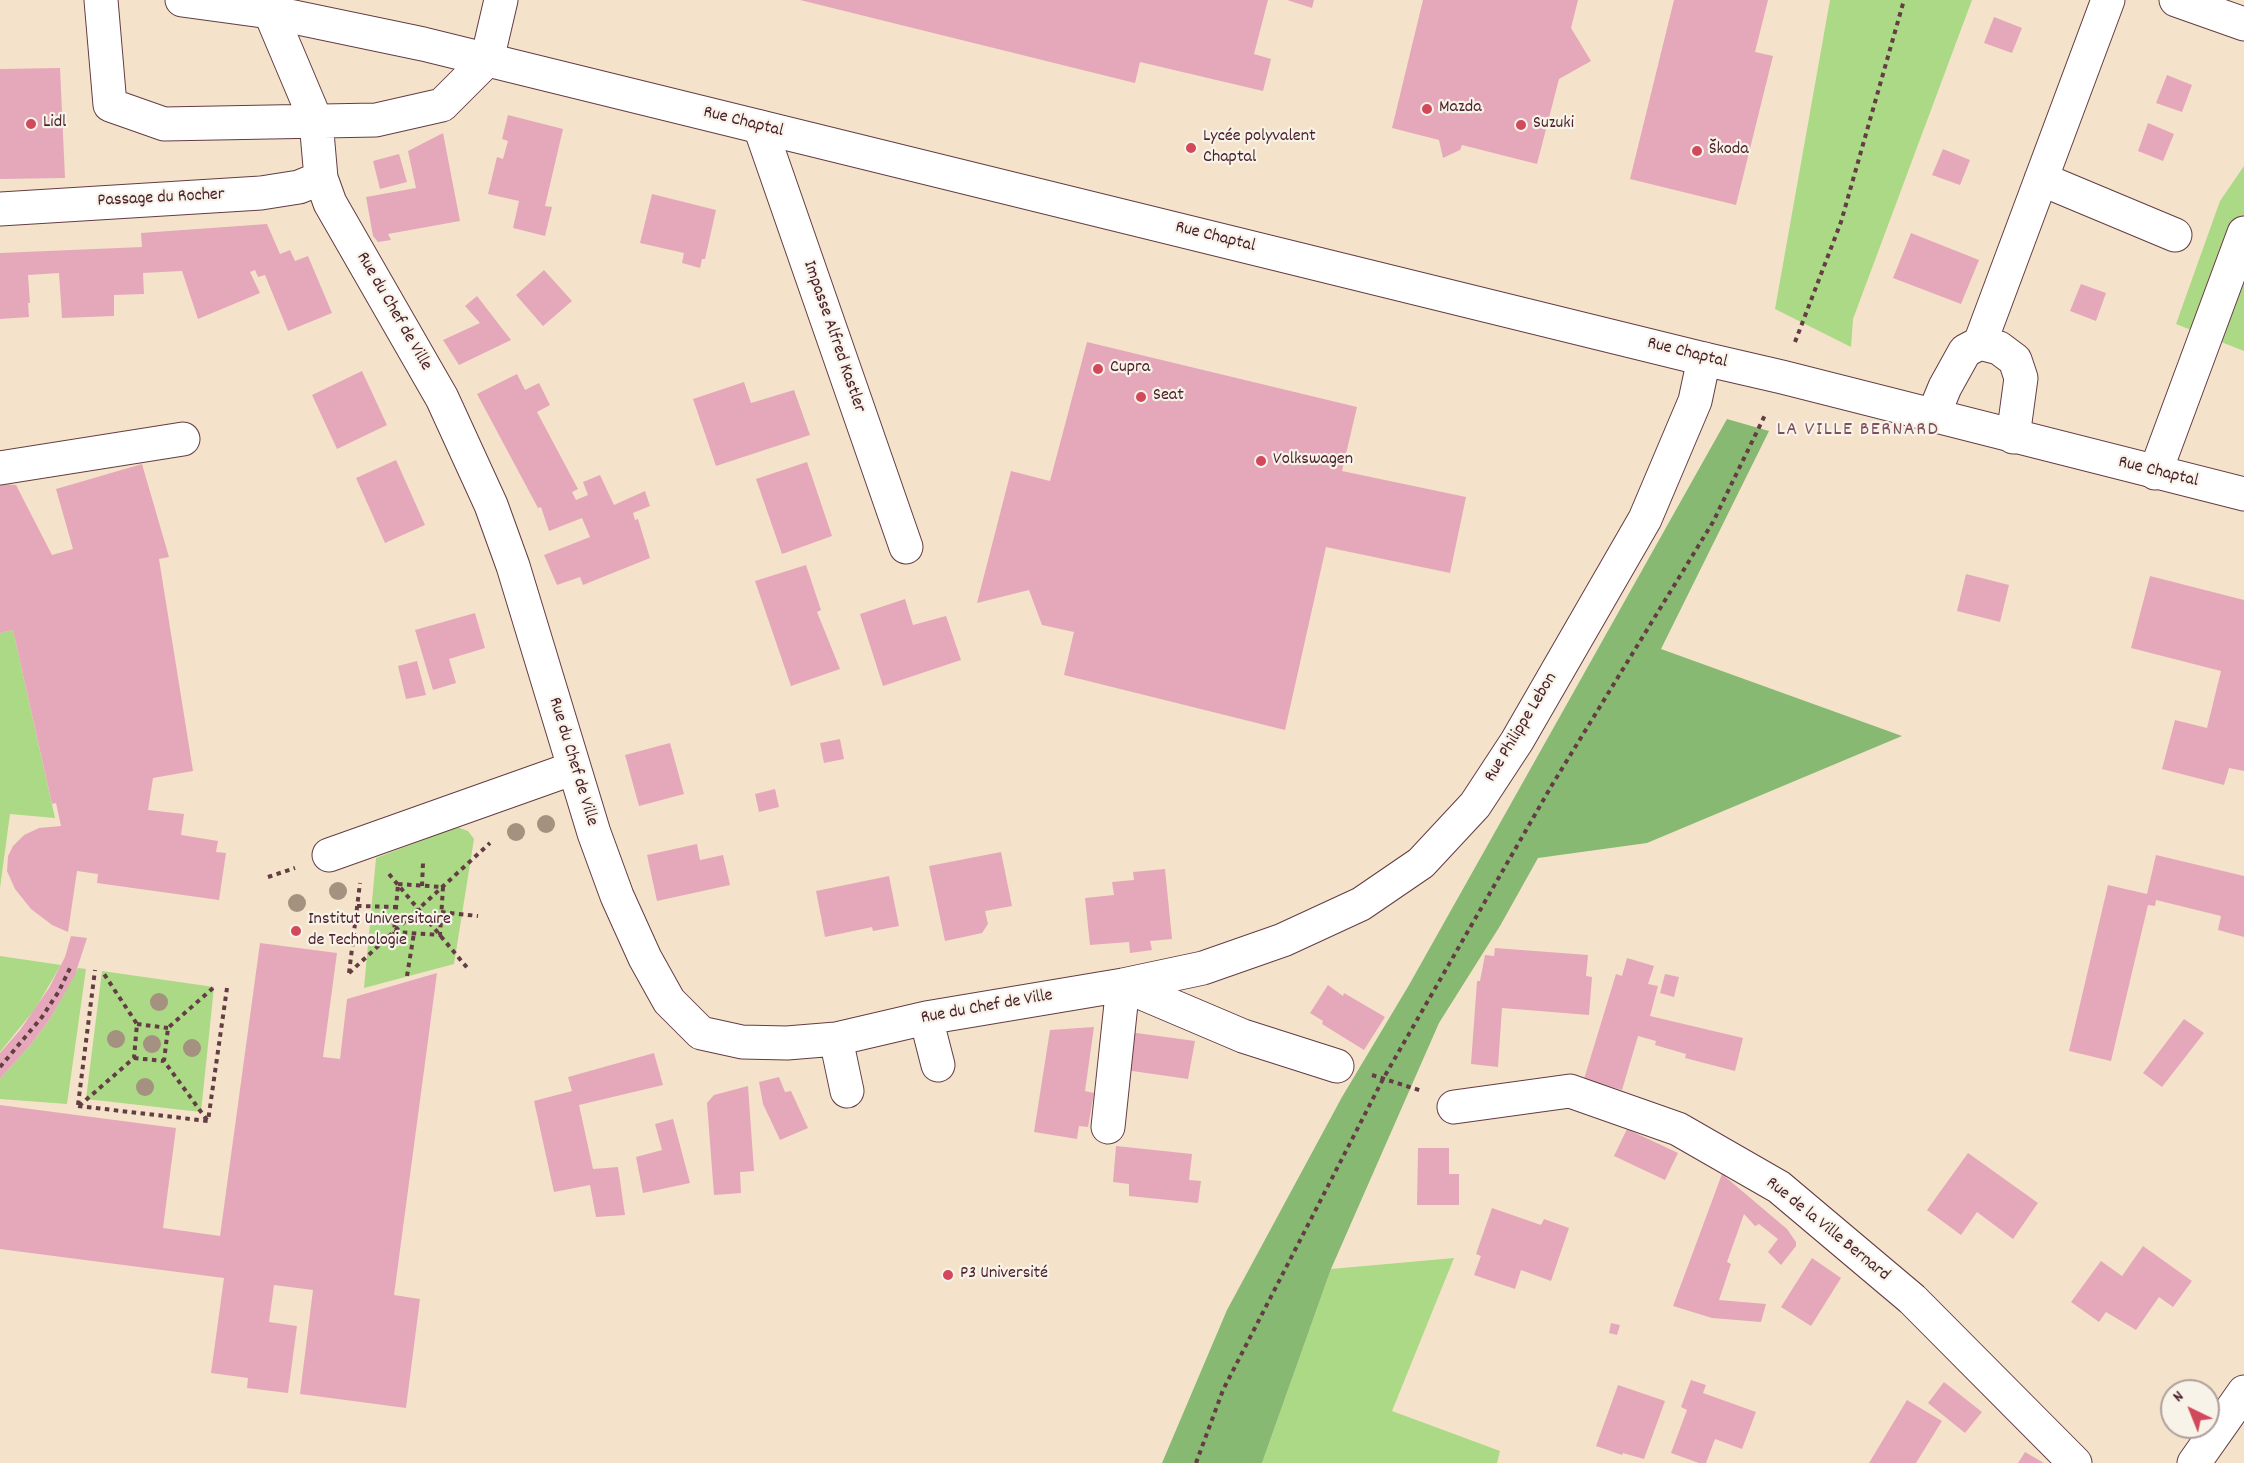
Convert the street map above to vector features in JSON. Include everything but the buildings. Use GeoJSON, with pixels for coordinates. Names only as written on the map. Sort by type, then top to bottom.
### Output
{"type":"FeatureCollection","features":[{"type":"Feature","properties":{"kind":"street"},"geometry":{"type":"LineString","coordinates":[[101,0],[110,105],[164,124],[376,120],[442,105],[487,60],[501,0]]}},
{"type":"Feature","properties":{"kind":"street","name":"Rue Chaptal"},"geometry":{"type":"LineString","coordinates":[[182,0],[270,12],[423,44],[1704,359],[1782,376],[2013,437],[2244,494]]}},
{"type":"Feature","properties":{"kind":"street"},"geometry":{"type":"LineString","coordinates":[[1933,416],[1945,387],[1965,351],[1980,343],[2108,0]]}},
{"type":"Feature","properties":{"kind":"street"},"geometry":{"type":"LineString","coordinates":[[2176,0],[2244,24]]}},
{"type":"Feature","properties":{"kind":"street","name":"Rue du Chef de Ville"},"geometry":{"type":"LineString","coordinates":[[270,12],[316,121],[321,178],[330,203],[442,399],[491,505],[513,566],[594,833],[617,896],[645,958],[669,1000],[701,1033],[742,1042],[836,1039],[926,1018],[1123,985],[1203,968]]}},
{"type":"Feature","properties":{"kind":"street","name":"Impasse Alfred Kastler"},"geometry":{"type":"LineString","coordinates":[[760,127],[906,547]]}},
{"type":"Feature","properties":{"kind":"street","name":"Passage du Rocher"},"geometry":{"type":"LineString","coordinates":[[0,209],[261,193],[299,187],[321,178]]}},
{"type":"Feature","properties":{"kind":"street"},"geometry":{"type":"LineString","coordinates":[[2041,179],[2175,235]]}},
{"type":"Feature","properties":{"kind":"street"},"geometry":{"type":"LineString","coordinates":[[2155,473],[2244,233]]}},
{"type":"Feature","properties":{"kind":"street"},"geometry":{"type":"LineString","coordinates":[[1980,343],[2000,348],[2015,360],[2021,378],[2013,437]]}},
{"type":"Feature","properties":{"kind":"street","name":"Rue Philippe Lebon"},"geometry":{"type":"LineString","coordinates":[[1203,968],[1283,940],[1361,904],[1421,863],[1475,805],[1517,741],[1645,519],[1695,402],[1704,359]]}},
{"type":"Feature","properties":{"kind":"street"},"geometry":{"type":"LineString","coordinates":[[0,468],[183,439]]}},
{"type":"Feature","properties":{"kind":"street"},"geometry":{"type":"LineString","coordinates":[[329,855],[574,768]]}},
{"type":"Feature","properties":{"kind":"street"},"geometry":{"type":"LineString","coordinates":[[1108,1127],[1123,985],[1244,1036],[1337,1066]]}},
{"type":"Feature","properties":{"kind":"street"},"geometry":{"type":"LineString","coordinates":[[926,1018],[938,1065]]}},
{"type":"Feature","properties":{"kind":"street"},"geometry":{"type":"LineString","coordinates":[[836,1039],[847,1091]]}},
{"type":"Feature","properties":{"kind":"street","name":"Rue de la Ville Bernard"},"geometry":{"type":"LineString","coordinates":[[1454,1107],[1570,1091],[1678,1129],[1779,1187],[1912,1299],[2075,1463]]}},
{"type":"Feature","properties":{"kind":"street"},"geometry":{"type":"LineString","coordinates":[[2194,1463],[2244,1392]]}},
{"type":"Feature","properties":{"kind":"path"},"geometry":{"type":"LineString","coordinates":[[1196,1463],[1223,1390],[1383,1078],[1552,785],[1713,522],[1782,376],[1841,222],[1904,0]]}},
{"type":"Feature","properties":{"kind":"path"},"geometry":{"type":"LineString","coordinates":[[364,843],[469,970]]}},
{"type":"Feature","properties":{"kind":"path"},"geometry":{"type":"LineString","coordinates":[[364,843],[349,973],[490,843]]}},
{"type":"Feature","properties":{"kind":"path"},"geometry":{"type":"LineString","coordinates":[[398,884],[442,887]]}},
{"type":"Feature","properties":{"kind":"path"},"geometry":{"type":"LineString","coordinates":[[394,932],[398,884]]}},
{"type":"Feature","properties":{"kind":"path"},"geometry":{"type":"LineString","coordinates":[[440,935],[442,887]]}},
{"type":"Feature","properties":{"kind":"path"},"geometry":{"type":"LineString","coordinates":[[357,906],[396,907]]}},
{"type":"Feature","properties":{"kind":"path"},"geometry":{"type":"LineString","coordinates":[[441,912],[478,916]]}},
{"type":"Feature","properties":{"kind":"path"},"geometry":{"type":"LineString","coordinates":[[394,932],[440,935]]}},
{"type":"Feature","properties":{"kind":"path"},"geometry":{"type":"LineString","coordinates":[[407,976],[414,933]]}},
{"type":"Feature","properties":{"kind":"path"},"geometry":{"type":"LineString","coordinates":[[0,1067],[42,1017],[59,991],[71,966]]}},
{"type":"Feature","properties":{"kind":"path"},"geometry":{"type":"LineString","coordinates":[[78,1106],[95,970]]}},
{"type":"Feature","properties":{"kind":"path"},"geometry":{"type":"LineString","coordinates":[[78,1106],[134,1058],[137,1024],[102,971]]}},
{"type":"Feature","properties":{"kind":"path"},"geometry":{"type":"LineString","coordinates":[[208,1121],[164,1061],[168,1028],[214,987]]}},
{"type":"Feature","properties":{"kind":"path"},"geometry":{"type":"LineString","coordinates":[[208,1121],[227,988]]}},
{"type":"Feature","properties":{"kind":"path"},"geometry":{"type":"LineString","coordinates":[[137,1024],[168,1028]]}},
{"type":"Feature","properties":{"kind":"path"},"geometry":{"type":"LineString","coordinates":[[134,1058],[164,1061]]}},
{"type":"Feature","properties":{"kind":"path"},"geometry":{"type":"LineString","coordinates":[[1337,1066],[1416,1088],[1454,1107]]}},
{"type":"Feature","properties":{"kind":"path"},"geometry":{"type":"LineString","coordinates":[[78,1106],[208,1121]]}},
{"type":"Feature","properties":{"kind":"green space"},"geometry":{"type":"Polygon","coordinates":[[[1830,0],[1972,0],[1853,319],[1851,347],[1775,309],[1830,0]]]}},
{"type":"Feature","properties":{"kind":"green space"},"geometry":{"type":"Polygon","coordinates":[[[2244,166],[2244,351],[2176,324],[2220,201],[2244,166]]]}},
{"type":"Feature","properties":{"kind":"green space"},"geometry":{"type":"Polygon","coordinates":[[[1727,419],[1769,431],[1661,649],[1902,736],[1647,843],[1538,858],[1500,926],[1439,1023],[1331,1269],[1262,1463],[1162,1463],[1227,1310],[1342,1097],[1409,985],[1727,419]]]}},
{"type":"Feature","properties":{"kind":"green space"},"geometry":{"type":"Polygon","coordinates":[[[13,630],[55,818],[10,814],[0,888],[0,633],[13,630]]]}},
{"type":"Feature","properties":{"kind":"green space"},"geometry":{"type":"Polygon","coordinates":[[[457,827],[468,831],[474,839],[454,964],[364,988],[376,858],[457,827]]]}},
{"type":"Feature","properties":{"kind":"green space"},"geometry":{"type":"Polygon","coordinates":[[[0,956],[61,965],[35,1009],[0,1052],[0,956]]]}},
{"type":"Feature","properties":{"kind":"green space"},"geometry":{"type":"Polygon","coordinates":[[[78,968],[86,969],[67,1104],[0,1099],[0,1079],[50,1019],[78,968]]]}},
{"type":"Feature","properties":{"kind":"green space"},"geometry":{"type":"Polygon","coordinates":[[[102,971],[214,987],[201,1112],[86,1099],[102,971]]]}},
{"type":"Feature","properties":{"kind":"green space"},"geometry":{"type":"Polygon","coordinates":[[[1454,1258],[1392,1411],[1500,1451],[1497,1463],[1262,1463],[1331,1269],[1454,1258]]]}},
{"type":"Feature","properties":{"kind":"place","name":"Mazda"},"geometry":{"type":"Point","coordinates":[1427,109]}},
{"type":"Feature","properties":{"kind":"place","name":"Lidl"},"geometry":{"type":"Point","coordinates":[31,124]}},
{"type":"Feature","properties":{"kind":"place","name":"Suzuki"},"geometry":{"type":"Point","coordinates":[1521,125]}},
{"type":"Feature","properties":{"kind":"place","name":"Lycée polyvalent Chaptal"},"geometry":{"type":"Point","coordinates":[1191,148]}},
{"type":"Feature","properties":{"kind":"place","name":"Škoda"},"geometry":{"type":"Point","coordinates":[1697,151]}},
{"type":"Feature","properties":{"kind":"place","name":"Cupra"},"geometry":{"type":"Point","coordinates":[1098,369]}},
{"type":"Feature","properties":{"kind":"place","name":"Seat"},"geometry":{"type":"Point","coordinates":[1141,397]}},
{"type":"Feature","properties":{"kind":"place","name":"Volkswagen"},"geometry":{"type":"Point","coordinates":[1261,461]}},
{"type":"Feature","properties":{"kind":"place","name":"Institut Universitaire de Technologie"},"geometry":{"type":"Point","coordinates":[296,931]}},
{"type":"Feature","properties":{"kind":"place","name":"P3 Université"},"geometry":{"type":"Point","coordinates":[948,1275]}},
{"type":"Feature","properties":{"kind":"district","name":"LA VILLE BERNARD"},"geometry":{"type":"Point","coordinates":[1858,431]}}]}
